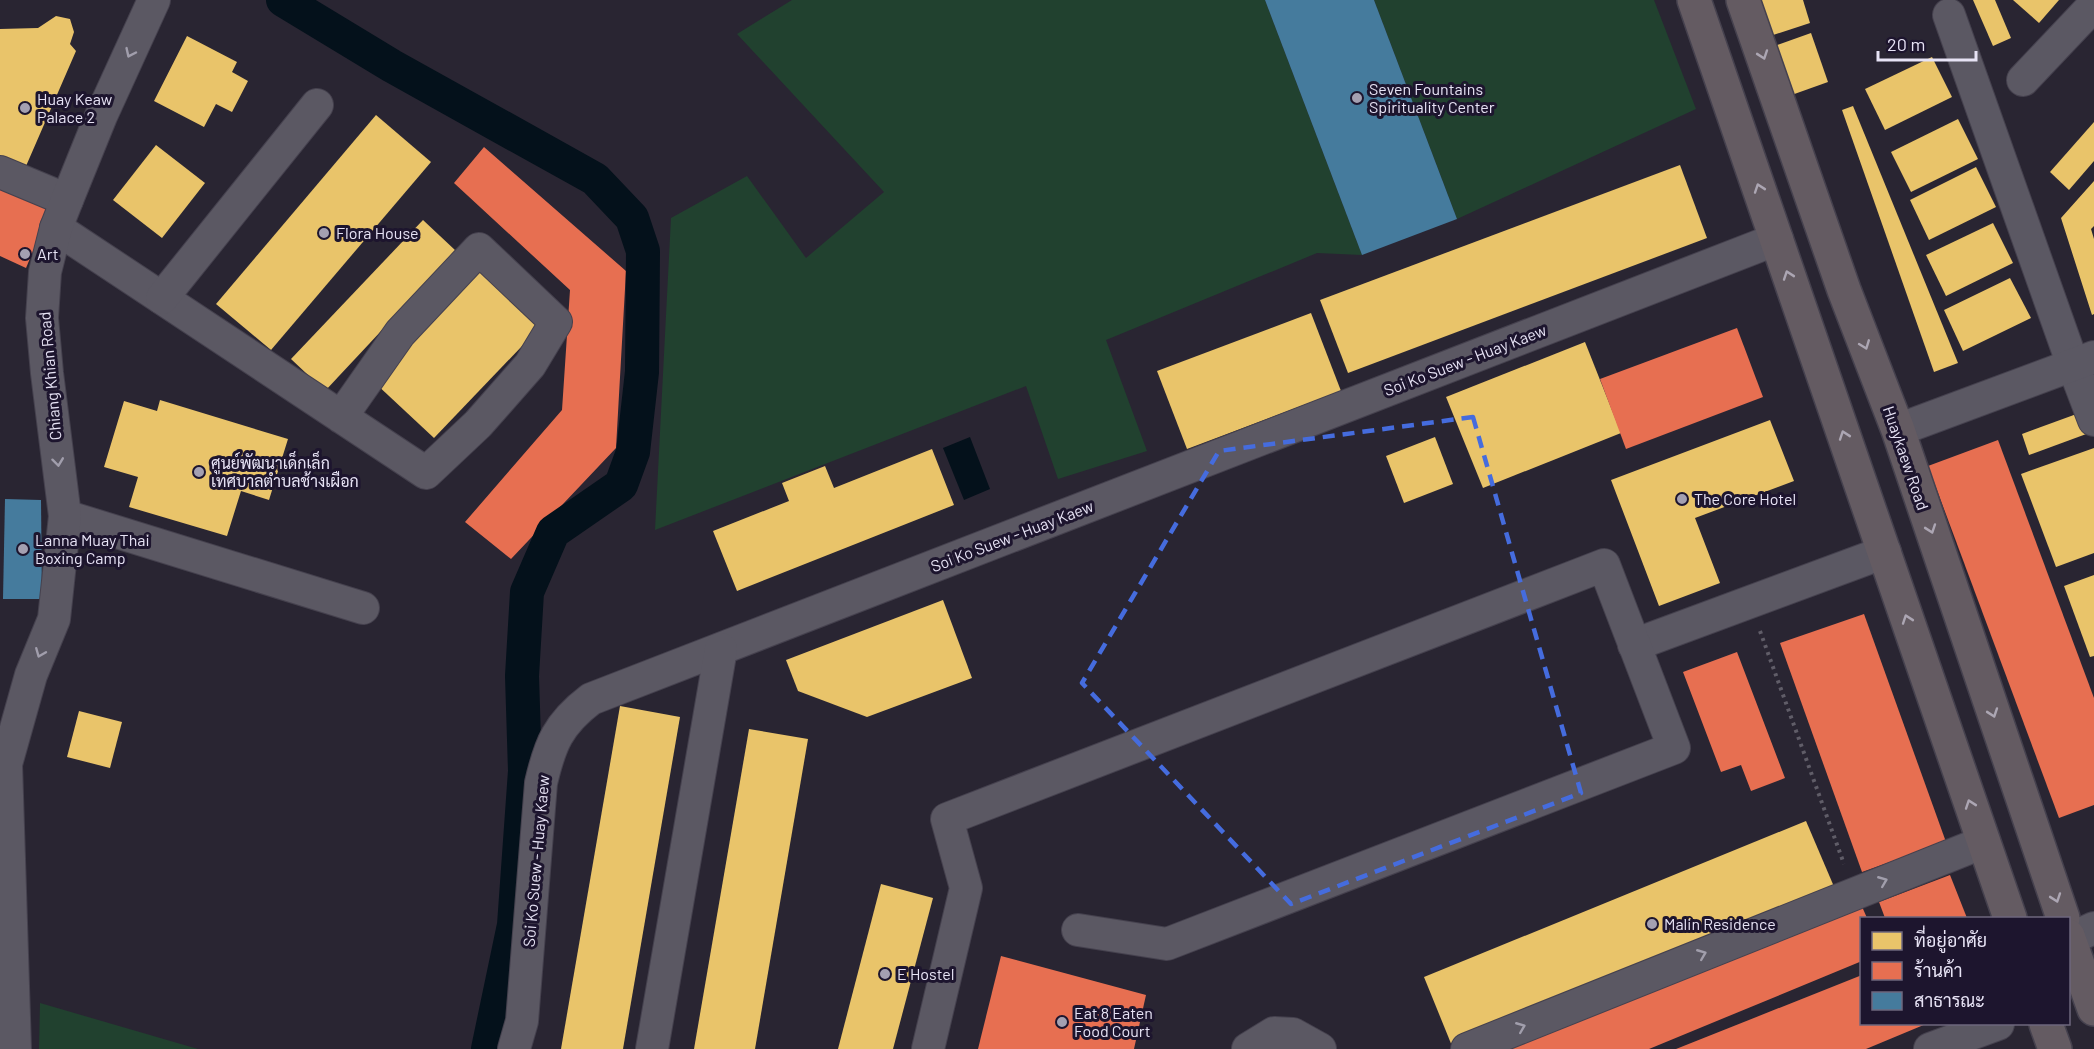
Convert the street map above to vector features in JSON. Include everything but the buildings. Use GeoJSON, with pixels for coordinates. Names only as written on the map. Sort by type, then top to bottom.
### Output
{"type":"FeatureCollection","features":[{"type":"Feature","properties":{"kind":"main road"},"geometry":{"type":"LineString","coordinates":[[1694,0],[2010,917]]}},
{"type":"Feature","properties":{"kind":"main road","name":"Huaykaew Road"},"geometry":{"type":"LineString","coordinates":[[1743,0],[1844,290],[1898,430],[2069,917]]}},
{"type":"Feature","properties":{"kind":"main road"},"geometry":{"type":"LineString","coordinates":[[1777,239],[1822,225]]}},
{"type":"Feature","properties":{"kind":"main road","name":"Huaykaew Road"},"geometry":{"type":"LineString","coordinates":[[2074,930],[2094,1009]]}},
{"type":"Feature","properties":{"kind":"main road"},"geometry":{"type":"LineString","coordinates":[[2047,1025],[2055,1049]]}},
{"type":"Feature","properties":{"kind":"street","name":"Chiang Khian Road"},"geometry":{"type":"LineString","coordinates":[[15,1049],[6,945],[3,752],[54,619],[65,516],[42,318],[45,272],[62,214],[101,116],[154,0]]}},
{"type":"Feature","properties":{"kind":"street"},"geometry":{"type":"LineString","coordinates":[[2023,80],[2094,5]]}},
{"type":"Feature","properties":{"kind":"street"},"geometry":{"type":"LineString","coordinates":[[1949,15],[2083,361],[2094,420]]}},
{"type":"Feature","properties":{"kind":"street"},"geometry":{"type":"LineString","coordinates":[[162,298],[317,105]]}},
{"type":"Feature","properties":{"kind":"street"},"geometry":{"type":"LineString","coordinates":[[0,172],[62,214],[162,298],[341,417],[426,473],[478,424],[530,365],[556,322],[479,249],[400,333],[341,417]]}},
{"type":"Feature","properties":{"kind":"street","name":"Soi Ko Suew - Huay Kaew"},"geometry":{"type":"LineString","coordinates":[[514,1049],[522,1021],[542,783],[547,758],[557,735],[572,714],[591,699],[1777,239]]}},
{"type":"Feature","properties":{"kind":"street"},"geometry":{"type":"LineString","coordinates":[[1898,430],[2083,361]]}},
{"type":"Feature","properties":{"kind":"street"},"geometry":{"type":"LineString","coordinates":[[65,516],[363,608]]}},
{"type":"Feature","properties":{"kind":"street"},"geometry":{"type":"LineString","coordinates":[[1634,645],[1885,552]]}},
{"type":"Feature","properties":{"kind":"street"},"geometry":{"type":"LineString","coordinates":[[928,1049],[966,888],[947,819],[1604,565],[1674,748],[1167,944],[1078,930]]}},
{"type":"Feature","properties":{"kind":"street"},"geometry":{"type":"LineString","coordinates":[[652,1049],[722,649]]}},
{"type":"Feature","properties":{"kind":"street"},"geometry":{"type":"LineString","coordinates":[[1467,1049],[1984,842]]}},
{"type":"Feature","properties":{"kind":"street"},"geometry":{"type":"LineString","coordinates":[[1930,1049],[1993,1025]]}},
{"type":"Feature","properties":{"kind":"street"},"geometry":{"type":"LineString","coordinates":[[1248,1049],[1274,1033],[1293,1034],[1320,1049]]}},
{"type":"Feature","properties":{"kind":"path"},"geometry":{"type":"LineString","coordinates":[[1749,603],[1854,893]]}},
{"type":"Feature","properties":{"kind":"highlighted area"},"geometry":{"type":"Polygon","coordinates":[[[1473,417],[1581,793],[1291,904],[1082,683],[1219,451],[1473,417]]]}},
{"type":"Feature","properties":{"kind":"green space"},"geometry":{"type":"Polygon","coordinates":[[[792,0],[1265,0],[1362,255],[1317,253],[1106,340],[1147,451],[1058,479],[1026,386],[655,530],[671,218],[747,176],[806,258],[884,192],[737,34],[792,0]]]}},
{"type":"Feature","properties":{"kind":"green space"},"geometry":{"type":"Polygon","coordinates":[[[1374,0],[1654,0],[1696,109],[1457,219],[1374,0]]]}},
{"type":"Feature","properties":{"kind":"green space"},"geometry":{"type":"Polygon","coordinates":[[[40,1003],[198,1049],[39,1049],[40,1003]]]}},
{"type":"Feature","properties":{"kind":"water"},"geometry":{"type":"Polygon","coordinates":[[[970,437],[990,489],[964,500],[943,448],[970,437]]]}},
{"type":"Feature","properties":{"kind":"waterway"},"geometry":{"type":"LineString","coordinates":[[283,0],[392,66],[595,179],[632,218],[643,251],[642,372],[633,452],[621,485],[553,532],[527,592],[522,676],[525,771],[514,925],[488,1049]]}},
{"type":"Feature","properties":{"kind":"place","name":"Seven Fountains Spirituality Center"},"geometry":{"type":"Point","coordinates":[1357,98]}},
{"type":"Feature","properties":{"kind":"place","name":"Huay Keaw Palace 2"},"geometry":{"type":"Point","coordinates":[25,108]}},
{"type":"Feature","properties":{"kind":"place","name":"Flora House"},"geometry":{"type":"Point","coordinates":[324,233]}},
{"type":"Feature","properties":{"kind":"place","name":"Art"},"geometry":{"type":"Point","coordinates":[25,254]}},
{"type":"Feature","properties":{"kind":"place","name":"ศูนย์พัฒนาเด็กเล็ก เทศบาลตำบลช้างเผือก"},"geometry":{"type":"Point","coordinates":[199,472]}},
{"type":"Feature","properties":{"kind":"place","name":"The Core Hotel"},"geometry":{"type":"Point","coordinates":[1682,499]}},
{"type":"Feature","properties":{"kind":"place","name":"Lanna Muay Thai Boxing Camp"},"geometry":{"type":"Point","coordinates":[23,549]}},
{"type":"Feature","properties":{"kind":"place","name":"Malin Residence"},"geometry":{"type":"Point","coordinates":[1652,924]}},
{"type":"Feature","properties":{"kind":"place","name":"E Hostel"},"geometry":{"type":"Point","coordinates":[885,974]}},
{"type":"Feature","properties":{"kind":"place","name":"Eat 8 Eaten Food Court"},"geometry":{"type":"Point","coordinates":[1062,1022]}}]}
